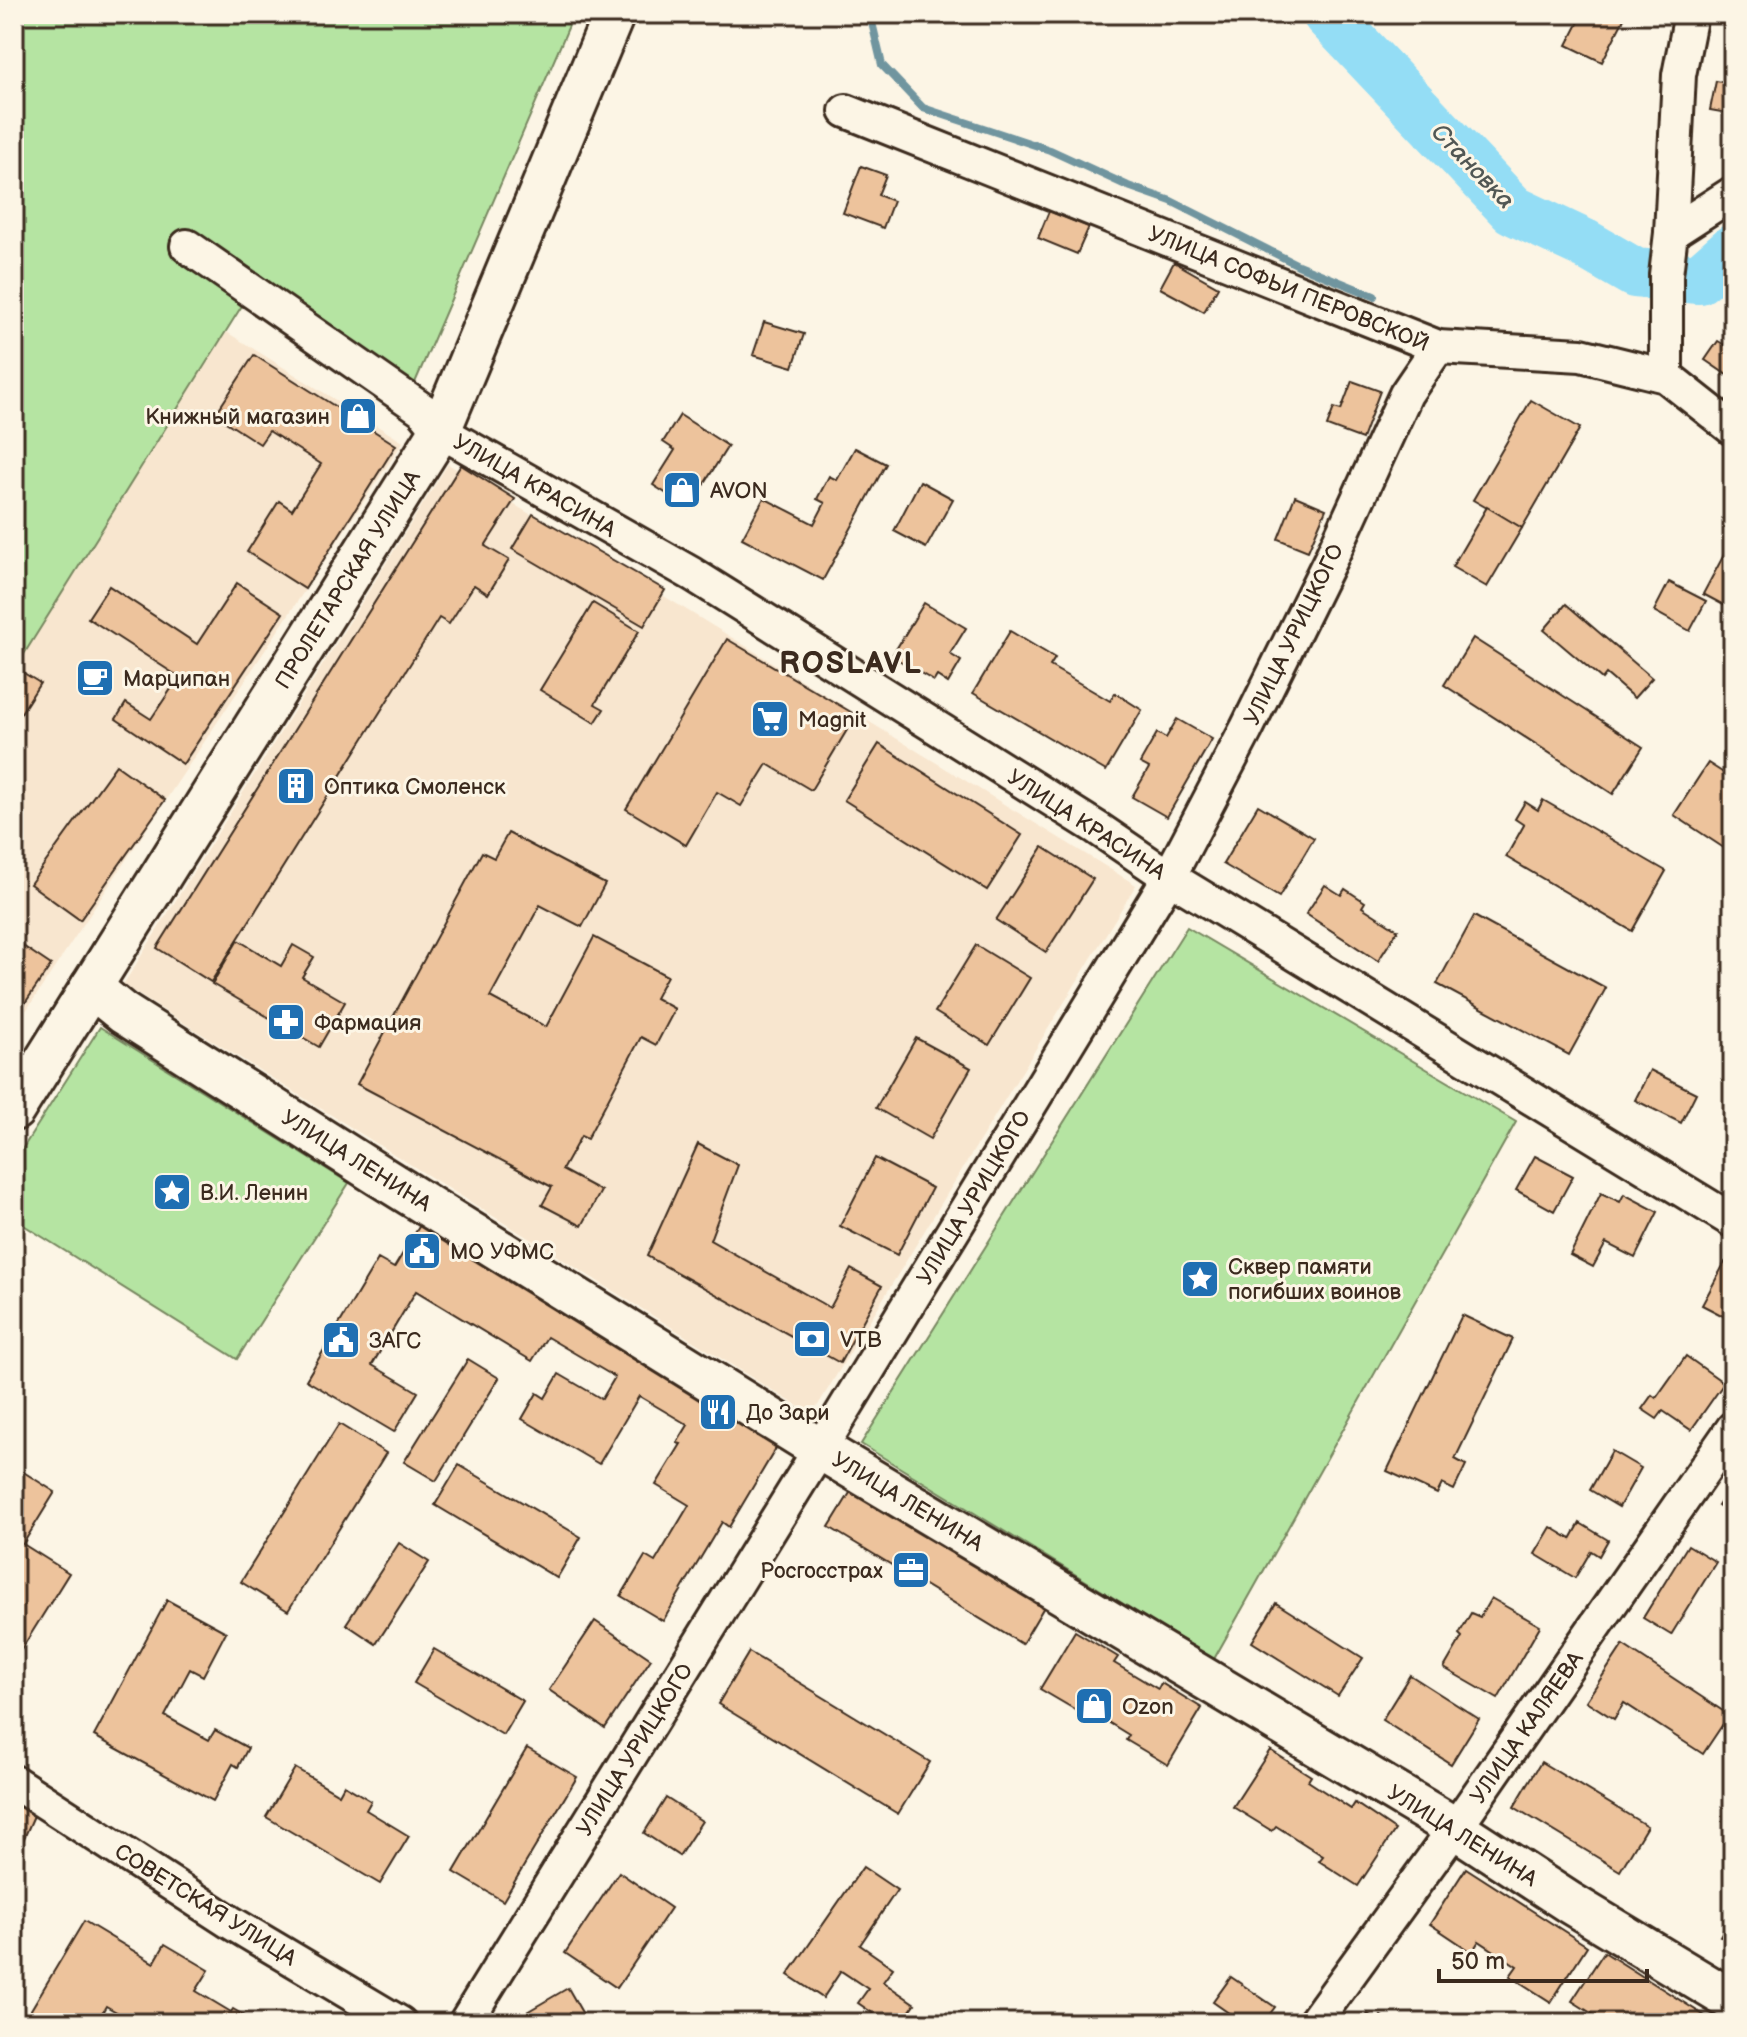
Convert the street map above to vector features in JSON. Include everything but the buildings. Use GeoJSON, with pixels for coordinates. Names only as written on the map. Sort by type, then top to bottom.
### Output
{"type":"FeatureCollection","features":[{"type":"Feature","properties":{"kind":"main road","name":"ПРОЛЕТАРСКАЯ УЛИЦА"},"geometry":{"type":"LineString","coordinates":[[14,1110],[440,431],[614,14]]}},
{"type":"Feature","properties":{"kind":"main road","name":"УЛИЦА ЛЕНИНА"},"geometry":{"type":"LineString","coordinates":[[91,987],[123,1013],[820,1449],[1455,1828],[1570,1903],[1733,2001]]}},
{"type":"Feature","properties":{"kind":"street"},"geometry":{"type":"LineString","coordinates":[[1666,376],[1666,275],[1679,75],[1691,14]]}},
{"type":"Feature","properties":{"kind":"street","name":"УЛИЦА СОФЬИ ПЕРОВСКОЙ"},"geometry":{"type":"LineString","coordinates":[[846,111],[1438,347],[1581,355],[1666,376],[1733,429]]}},
{"type":"Feature","properties":{"kind":"street"},"geometry":{"type":"LineString","coordinates":[[1671,233],[1733,193]]}},
{"type":"Feature","properties":{"kind":"street","name":"УЛИЦА КРАСИНА"},"geometry":{"type":"LineString","coordinates":[[187,246],[423,410],[440,431],[692,574],[1097,828],[1169,877],[1733,1221]]}},
{"type":"Feature","properties":{"kind":"street","name":"УЛИЦА УРИЦКОГО"},"geometry":{"type":"LineString","coordinates":[[465,2023],[1169,877],[1324,572],[1406,394],[1438,347]]}},
{"type":"Feature","properties":{"kind":"street","name":"УЛИЦА КАЛЯЕВА"},"geometry":{"type":"LineString","coordinates":[[1314,2023],[1455,1828],[1733,1428]]}},
{"type":"Feature","properties":{"kind":"street","name":"СОВЕТСКАЯ УЛИЦА"},"geometry":{"type":"LineString","coordinates":[[14,1782],[230,1922],[400,2023]]}},
{"type":"Feature","properties":{"kind":"shaded area"},"geometry":{"type":"Polygon","coordinates":[[[225,331],[403,442],[14,1029],[14,670],[225,331]]]}},
{"type":"Feature","properties":{"kind":"shaded area"},"geometry":{"type":"Polygon","coordinates":[[[448,464],[1136,885],[812,1415],[123,985],[448,464]]]}},
{"type":"Feature","properties":{"kind":"green space"},"geometry":{"type":"Polygon","coordinates":[[[14,14],[574,14],[411,392],[248,296],[14,670],[14,14]]]}},
{"type":"Feature","properties":{"kind":"green space"},"geometry":{"type":"Polygon","coordinates":[[[1187,927],[1516,1122],[1214,1659],[861,1444],[1187,927]]]}},
{"type":"Feature","properties":{"kind":"green space"},"geometry":{"type":"Polygon","coordinates":[[[100,1027],[349,1183],[237,1359],[14,1219],[14,1162],[100,1027]]]}},
{"type":"Feature","properties":{"kind":"waterway"},"geometry":{"type":"LineString","coordinates":[[870,14],[882,65],[923,108],[1050,150],[1128,186],[1171,201],[1298,265],[1374,296]]}},
{"type":"Feature","properties":{"kind":"waterway","name":"Становка"},"geometry":{"type":"LineString","coordinates":[[1327,14],[1513,210],[1583,243],[1635,273],[1699,279],[1733,249]]}},
{"type":"Feature","properties":{"kind":"place","name":"Книжный магазин"},"geometry":{"type":"Point","coordinates":[358,416]}},
{"type":"Feature","properties":{"kind":"place","name":"AVON"},"geometry":{"type":"Point","coordinates":[682,490]}},
{"type":"Feature","properties":{"kind":"place","name":"Марципан"},"geometry":{"type":"Point","coordinates":[95,678]}},
{"type":"Feature","properties":{"kind":"place","name":"Magnit"},"geometry":{"type":"Point","coordinates":[770,719]}},
{"type":"Feature","properties":{"kind":"place","name":"Оптика Смоленск"},"geometry":{"type":"Point","coordinates":[296,786]}},
{"type":"Feature","properties":{"kind":"place","name":"Фармация"},"geometry":{"type":"Point","coordinates":[286,1022]}},
{"type":"Feature","properties":{"kind":"place","name":"В.И. Ленин"},"geometry":{"type":"Point","coordinates":[172,1192]}},
{"type":"Feature","properties":{"kind":"place","name":"МО УФМС"},"geometry":{"type":"Point","coordinates":[422,1251]}},
{"type":"Feature","properties":{"kind":"place","name":"Сквер памяти погибших воинов"},"geometry":{"type":"Point","coordinates":[1200,1279]}},
{"type":"Feature","properties":{"kind":"place","name":"VTB"},"geometry":{"type":"Point","coordinates":[812,1339]}},
{"type":"Feature","properties":{"kind":"place","name":"ЗАГС"},"geometry":{"type":"Point","coordinates":[341,1340]}},
{"type":"Feature","properties":{"kind":"place","name":"До Зари"},"geometry":{"type":"Point","coordinates":[718,1412]}},
{"type":"Feature","properties":{"kind":"place","name":"Росгосстрах"},"geometry":{"type":"Point","coordinates":[911,1570]}},
{"type":"Feature","properties":{"kind":"place","name":"Ozon"},"geometry":{"type":"Point","coordinates":[1094,1706]}},
{"type":"Feature","properties":{"kind":"district","name":"ROSLAVL"},"geometry":{"type":"Point","coordinates":[851,663]}}]}
